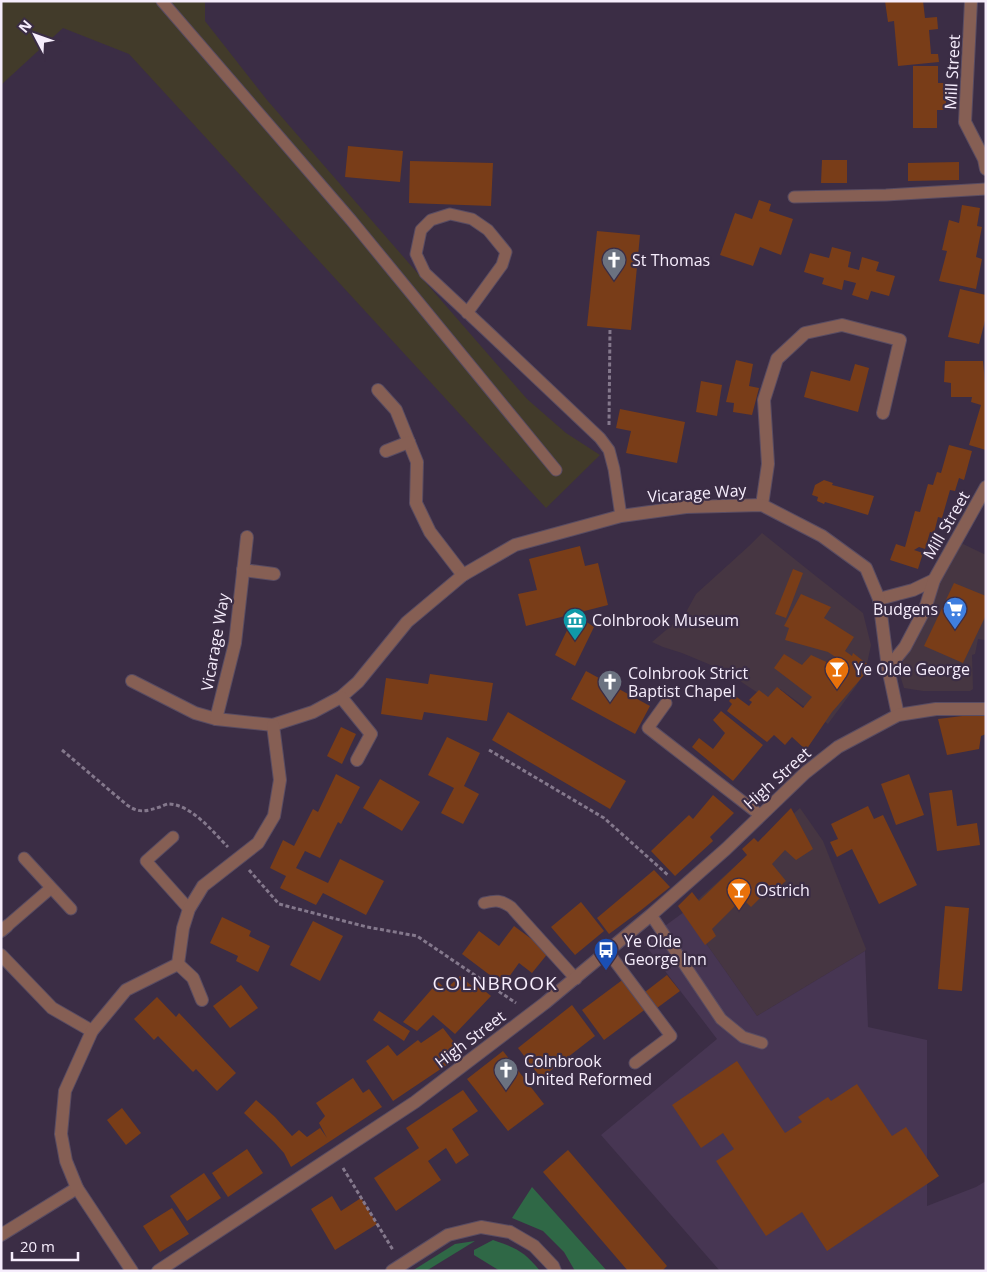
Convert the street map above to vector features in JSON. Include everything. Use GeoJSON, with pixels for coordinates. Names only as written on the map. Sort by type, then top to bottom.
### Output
{"type":"FeatureCollection","features":[{"type":"Feature","properties":{"kind":"street","name":"Mill Street"},"geometry":{"type":"LineString","coordinates":[[972,1],[966,122],[984,159],[986,169]]}},
{"type":"Feature","properties":{"kind":"street"},"geometry":{"type":"LineString","coordinates":[[762,505],[768,464],[764,400],[777,359],[805,333],[842,325],[900,340],[883,413]]}},
{"type":"Feature","properties":{"kind":"street"},"geometry":{"type":"LineString","coordinates":[[378,390],[396,410],[417,462],[416,502],[430,532],[463,575]]}},
{"type":"Feature","properties":{"kind":"street"},"geometry":{"type":"LineString","coordinates":[[386,451],[409,442]]}},
{"type":"Feature","properties":{"kind":"street","name":"Mill Street"},"geometry":{"type":"LineString","coordinates":[[888,668],[905,647],[924,609],[934,580],[986,487]]}},
{"type":"Feature","properties":{"kind":"street","name":"Vicarage Way"},"geometry":{"type":"LineString","coordinates":[[132,681],[195,713],[216,718],[273,725],[312,712],[341,697],[358,682],[407,622],[463,575],[515,545],[621,516],[686,507],[762,505],[822,536],[866,568],[878,599],[888,668],[898,715]]}},
{"type":"Feature","properties":{"kind":"street","name":"Vicarage Way"},"geometry":{"type":"LineString","coordinates":[[216,718],[234,643],[247,537]]}},
{"type":"Feature","properties":{"kind":"street"},"geometry":{"type":"LineString","coordinates":[[243,570],[274,574]]}},
{"type":"Feature","properties":{"kind":"street","name":"Mill Street"},"geometry":{"type":"LineString","coordinates":[[878,599],[913,590],[934,580]]}},
{"type":"Feature","properties":{"kind":"street"},"geometry":{"type":"LineString","coordinates":[[341,697],[371,734],[357,760]]}},
{"type":"Feature","properties":{"kind":"street","name":"High Street"},"geometry":{"type":"LineString","coordinates":[[158,1271],[415,1102],[530,1014],[651,915],[726,849],[804,772],[838,746],[898,715],[936,709],[986,709]]}},
{"type":"Feature","properties":{"kind":"street"},"geometry":{"type":"LineString","coordinates":[[178,964],[189,909],[203,886],[258,843],[274,816],[280,780],[273,725]]}},
{"type":"Feature","properties":{"kind":"street"},"geometry":{"type":"LineString","coordinates":[[1,955],[52,1008],[92,1031]]}},
{"type":"Feature","properties":{"kind":"street"},"geometry":{"type":"LineString","coordinates":[[178,964],[193,978],[202,1000]]}},
{"type":"Feature","properties":{"kind":"street"},"geometry":{"type":"LineString","coordinates":[[132,1271],[77,1188],[66,1162],[61,1134],[64,1091],[92,1031],[126,990],[178,964]]}},
{"type":"Feature","properties":{"kind":"street"},"geometry":{"type":"LineString","coordinates":[[1,1235],[77,1188]]}},
{"type":"Feature","properties":{"kind":"street"},"geometry":{"type":"LineString","coordinates":[[397,1268],[448,1235],[481,1227],[510,1232],[534,1246],[553,1266],[555,1271]]}},
{"type":"Feature","properties":{"kind":"lane"},"geometry":{"type":"LineString","coordinates":[[162,1],[351,220],[556,470]]}},
{"type":"Feature","properties":{"kind":"lane"},"geometry":{"type":"LineString","coordinates":[[794,197],[886,195],[986,189]]}},
{"type":"Feature","properties":{"kind":"lane"},"geometry":{"type":"LineString","coordinates":[[467,313],[502,265],[506,252],[488,230],[472,219],[450,214],[431,220],[421,230],[416,254],[425,273],[467,313],[600,438],[609,450],[614,469],[621,516]]}},
{"type":"Feature","properties":{"kind":"lane"},"geometry":{"type":"LineString","coordinates":[[666,703],[648,728],[760,815]]}},
{"type":"Feature","properties":{"kind":"lane"},"geometry":{"type":"LineString","coordinates":[[173,837],[146,861],[189,909]]}},
{"type":"Feature","properties":{"kind":"lane"},"geometry":{"type":"LineString","coordinates":[[24,858],[71,909]]}},
{"type":"Feature","properties":{"kind":"lane"},"geometry":{"type":"LineString","coordinates":[[4,929],[51,888]]}},
{"type":"Feature","properties":{"kind":"lane"},"geometry":{"type":"LineString","coordinates":[[484,903],[495,900],[505,902],[576,978]]}},
{"type":"Feature","properties":{"kind":"lane"},"geometry":{"type":"LineString","coordinates":[[651,915],[721,1019],[743,1037],[762,1043]]}},
{"type":"Feature","properties":{"kind":"lane"},"geometry":{"type":"LineString","coordinates":[[608,952],[671,1036],[635,1063]]}},
{"type":"Feature","properties":{"kind":"path"},"geometry":{"type":"LineString","coordinates":[[609,450],[610,328]]}},
{"type":"Feature","properties":{"kind":"path"},"geometry":{"type":"LineString","coordinates":[[62,750],[135,810],[146,811],[168,804],[181,807],[195,815],[238,858],[279,904],[366,927],[417,936],[530,1014]]}},
{"type":"Feature","properties":{"kind":"path"},"geometry":{"type":"LineString","coordinates":[[489,750],[604,818],[661,870],[683,887]]}},
{"type":"Feature","properties":{"kind":"path"},"geometry":{"type":"LineString","coordinates":[[335,1154],[397,1268]]}},
{"type":"Feature","properties":{"kind":"shaded area"},"geometry":{"type":"Polygon","coordinates":[[[1,1],[205,1],[205,21],[267,100],[527,399],[566,433],[600,455],[546,508],[129,54],[63,28],[1,85],[1,1]]]}},
{"type":"Feature","properties":{"kind":"shaded area"},"geometry":{"type":"Polygon","coordinates":[[[762,533],[863,613],[871,645],[868,667],[828,724],[780,689],[770,701],[740,681],[742,678],[652,642],[685,614],[696,594],[762,533]]]}},
{"type":"Feature","properties":{"kind":"shaded area"},"geometry":{"type":"Polygon","coordinates":[[[961,543],[986,555],[986,637],[985,640],[978,639],[975,654],[972,655],[973,689],[970,691],[923,691],[904,688],[899,672],[931,591],[961,543]]]}},
{"type":"Feature","properties":{"kind":"shaded area"},"geometry":{"type":"Polygon","coordinates":[[[800,808],[823,841],[866,949],[757,1016],[684,912],[800,808]]]}},
{"type":"Feature","properties":{"kind":"shaded area"},"geometry":{"type":"Polygon","coordinates":[[[684,912],[757,1016],[865,951],[868,1027],[927,1040],[927,1206],[976,1187],[986,1181],[986,1271],[720,1271],[601,1135],[717,1039],[643,942],[684,912]]]}},
{"type":"Feature","properties":{"kind":"green space"},"geometry":{"type":"Polygon","coordinates":[[[532,1187],[607,1271],[575,1271],[564,1252],[543,1231],[512,1218],[532,1187]]]}},
{"type":"Feature","properties":{"kind":"green space"},"geometry":{"type":"Polygon","coordinates":[[[493,1240],[519,1251],[540,1271],[500,1271],[474,1255],[474,1250],[493,1240]]]}},
{"type":"Feature","properties":{"kind":"green space"},"geometry":{"type":"Polygon","coordinates":[[[475,1241],[426,1271],[412,1271],[455,1244],[475,1241]]]}},
{"type":"Feature","properties":{"kind":"building"},"geometry":{"type":"Polygon","coordinates":[[[885,1],[923,1],[925,18],[937,17],[938,29],[929,30],[931,54],[938,54],[939,62],[898,66],[894,21],[888,22],[885,1]]]}},
{"type":"Feature","properties":{"kind":"building"},"geometry":{"type":"Polygon","coordinates":[[[913,66],[938,66],[938,83],[946,83],[946,110],[937,110],[937,128],[913,128],[913,66]]]}},
{"type":"Feature","properties":{"kind":"building"},"geometry":{"type":"Polygon","coordinates":[[[348,146],[403,151],[400,182],[345,177],[348,146]]]}},
{"type":"Feature","properties":{"kind":"building"},"geometry":{"type":"Polygon","coordinates":[[[822,160],[847,160],[847,183],[821,183],[822,160]]]}},
{"type":"Feature","properties":{"kind":"building"},"geometry":{"type":"Polygon","coordinates":[[[410,161],[493,163],[491,206],[409,203],[410,161]]]}},
{"type":"Feature","properties":{"kind":"building"},"geometry":{"type":"Polygon","coordinates":[[[959,162],[959,180],[908,181],[908,163],[959,162]]]}},
{"type":"Feature","properties":{"kind":"building"},"geometry":{"type":"Polygon","coordinates":[[[759,200],[771,204],[769,211],[793,219],[781,255],[760,247],[753,266],[720,255],[735,213],[752,219],[759,200]]]}},
{"type":"Feature","properties":{"kind":"building"},"geometry":{"type":"Polygon","coordinates":[[[962,205],[980,208],[977,226],[982,227],[976,257],[982,259],[976,289],[939,281],[947,251],[942,250],[949,220],[959,223],[962,205]]]}},
{"type":"Feature","properties":{"kind":"building","name":"St Thomas"},"geometry":{"type":"Polygon","coordinates":[[[597,231],[640,235],[631,330],[587,326],[597,231]]]}},
{"type":"Feature","properties":{"kind":"building"},"geometry":{"type":"Polygon","coordinates":[[[832,247],[851,252],[848,267],[859,270],[862,257],[879,262],[876,271],[895,276],[889,296],[871,291],[868,300],[852,295],[856,283],[844,280],[842,290],[822,284],[824,278],[804,272],[810,253],[829,258],[832,247]]]}},
{"type":"Feature","properties":{"kind":"building"},"geometry":{"type":"Polygon","coordinates":[[[960,289],[986,295],[986,317],[979,344],[948,337],[960,289]]]}},
{"type":"Feature","properties":{"kind":"building"},"geometry":{"type":"Polygon","coordinates":[[[736,360],[753,364],[749,386],[759,388],[752,415],[733,412],[734,403],[726,402],[736,360]]]}},
{"type":"Feature","properties":{"kind":"building"},"geometry":{"type":"Polygon","coordinates":[[[945,361],[983,361],[986,394],[986,450],[969,445],[981,405],[971,402],[972,397],[951,397],[951,383],[944,382],[945,361]]]}},
{"type":"Feature","properties":{"kind":"building"},"geometry":{"type":"Polygon","coordinates":[[[855,364],[869,368],[858,412],[804,397],[811,371],[850,381],[855,364]]]}},
{"type":"Feature","properties":{"kind":"building"},"geometry":{"type":"Polygon","coordinates":[[[701,381],[722,385],[717,416],[696,412],[701,381]]]}},
{"type":"Feature","properties":{"kind":"building"},"geometry":{"type":"Polygon","coordinates":[[[620,409],[685,422],[677,463],[626,453],[631,431],[616,428],[620,409]]]}},
{"type":"Feature","properties":{"kind":"building"},"geometry":{"type":"Polygon","coordinates":[[[949,445],[972,451],[964,480],[959,478],[955,491],[950,490],[942,518],[938,517],[934,533],[930,532],[925,549],[919,547],[914,550],[923,553],[918,569],[890,560],[896,544],[905,547],[915,511],[920,512],[928,484],[933,485],[937,472],[941,473],[949,445]]]}},
{"type":"Feature","properties":{"kind":"building"},"geometry":{"type":"Polygon","coordinates":[[[824,480],[833,483],[832,485],[874,496],[868,515],[817,501],[818,497],[812,495],[815,485],[824,480]]]}},
{"type":"Feature","properties":{"kind":"building"},"geometry":{"type":"Polygon","coordinates":[[[580,546],[585,566],[598,563],[608,605],[526,626],[518,594],[537,590],[529,559],[580,546]]]}},
{"type":"Feature","properties":{"kind":"building"},"geometry":{"type":"Polygon","coordinates":[[[793,569],[803,573],[786,618],[775,614],[793,569]]]}},
{"type":"Feature","properties":{"kind":"building","name":"Budgens"},"geometry":{"type":"Polygon","coordinates":[[[954,583],[986,596],[986,615],[963,663],[924,646],[954,583]]]}},
{"type":"Feature","properties":{"kind":"building"},"geometry":{"type":"Polygon","coordinates":[[[801,594],[831,607],[824,618],[854,637],[845,651],[852,656],[853,653],[871,667],[832,712],[806,750],[792,737],[785,745],[774,735],[767,742],[727,711],[732,704],[729,701],[734,695],[749,706],[752,702],[749,700],[759,690],[768,697],[777,687],[803,708],[812,697],[774,668],[784,654],[802,665],[811,655],[842,669],[846,664],[828,652],[785,640],[789,628],[784,626],[801,594]]]}},
{"type":"Feature","properties":{"kind":"building","name":"Colnbrook Museum"},"geometry":{"type":"Polygon","coordinates":[[[575,614],[594,627],[575,666],[555,655],[575,614]]]}},
{"type":"Feature","properties":{"kind":"building","name":"Colnbrook Strict Baptist Chapel"},"geometry":{"type":"Polygon","coordinates":[[[586,671],[650,706],[635,734],[571,699],[586,671]]]}},
{"type":"Feature","properties":{"kind":"building"},"geometry":{"type":"Polygon","coordinates":[[[430,674],[493,683],[487,721],[424,712],[422,720],[381,714],[386,678],[428,684],[430,674]]]}},
{"type":"Feature","properties":{"kind":"building"},"geometry":{"type":"Polygon","coordinates":[[[721,711],[763,745],[733,781],[692,747],[699,738],[713,749],[725,733],[713,720],[721,711]]]}},
{"type":"Feature","properties":{"kind":"building"},"geometry":{"type":"Polygon","coordinates":[[[508,712],[626,781],[610,809],[492,740],[508,712]]]}},
{"type":"Feature","properties":{"kind":"building"},"geometry":{"type":"Polygon","coordinates":[[[986,713],[986,734],[981,736],[979,749],[947,755],[938,719],[986,713]]]}},
{"type":"Feature","properties":{"kind":"building"},"geometry":{"type":"Polygon","coordinates":[[[341,727],[356,734],[342,764],[327,756],[341,727]]]}},
{"type":"Feature","properties":{"kind":"building"},"geometry":{"type":"Polygon","coordinates":[[[447,737],[480,753],[464,786],[479,794],[463,824],[441,813],[454,788],[428,775],[447,737]]]}},
{"type":"Feature","properties":{"kind":"building"},"geometry":{"type":"Polygon","coordinates":[[[336,774],[360,787],[341,824],[338,822],[320,858],[305,851],[296,868],[328,883],[340,859],[384,881],[366,915],[323,893],[316,905],[280,888],[286,876],[270,868],[283,840],[294,846],[313,809],[318,812],[336,774]]]}},
{"type":"Feature","properties":{"kind":"building"},"geometry":{"type":"Polygon","coordinates":[[[909,774],[924,815],[896,825],[881,784],[909,774]]]}},
{"type":"Feature","properties":{"kind":"building"},"geometry":{"type":"Polygon","coordinates":[[[380,779],[420,802],[402,831],[363,808],[380,779]]]}},
{"type":"Feature","properties":{"kind":"building"},"geometry":{"type":"Polygon","coordinates":[[[952,790],[957,826],[977,823],[980,845],[937,851],[929,793],[952,790]]]}},
{"type":"Feature","properties":{"kind":"building"},"geometry":{"type":"Polygon","coordinates":[[[713,795],[734,813],[710,837],[713,841],[675,876],[651,851],[689,815],[693,819],[713,795]]]}},
{"type":"Feature","properties":{"kind":"building"},"geometry":{"type":"Polygon","coordinates":[[[868,806],[874,819],[883,815],[917,885],[879,904],[852,849],[837,857],[830,842],[838,839],[831,824],[868,806]]]}},
{"type":"Feature","properties":{"kind":"building"},"geometry":{"type":"Polygon","coordinates":[[[791,808],[813,849],[796,860],[785,850],[772,864],[786,881],[769,895],[760,885],[756,889],[762,896],[751,907],[742,898],[712,929],[716,936],[705,945],[678,906],[692,892],[699,901],[747,855],[742,849],[754,838],[758,842],[791,808]]]}},
{"type":"Feature","properties":{"kind":"building"},"geometry":{"type":"Polygon","coordinates":[[[654,870],[670,887],[609,934],[597,918],[654,870]]]}},
{"type":"Feature","properties":{"kind":"building"},"geometry":{"type":"Polygon","coordinates":[[[581,902],[604,931],[575,955],[551,927],[581,902]]]}},
{"type":"Feature","properties":{"kind":"building"},"geometry":{"type":"Polygon","coordinates":[[[945,906],[969,908],[962,991],[938,989],[945,906]]]}},
{"type":"Feature","properties":{"kind":"building"},"geometry":{"type":"Polygon","coordinates":[[[222,917],[251,931],[249,936],[270,946],[258,972],[236,961],[238,956],[210,943],[222,917]]]}},
{"type":"Feature","properties":{"kind":"building"},"geometry":{"type":"Polygon","coordinates":[[[313,921],[343,936],[320,981],[290,965],[313,921]]]}},
{"type":"Feature","properties":{"kind":"building"},"geometry":{"type":"Polygon","coordinates":[[[514,926],[549,952],[532,973],[519,963],[503,985],[462,954],[479,931],[499,946],[514,926]]]}},
{"type":"Feature","properties":{"kind":"building"},"geometry":{"type":"Polygon","coordinates":[[[667,975],[680,991],[657,1008],[645,992],[667,975]]]}},
{"type":"Feature","properties":{"kind":"building"},"geometry":{"type":"Polygon","coordinates":[[[460,976],[472,986],[475,983],[491,996],[455,1034],[433,1015],[417,1031],[403,1022],[438,982],[446,989],[460,976]]]}},
{"type":"Feature","properties":{"kind":"building"},"geometry":{"type":"Polygon","coordinates":[[[625,978],[647,1008],[604,1040],[582,1010],[625,978]]]}},
{"type":"Feature","properties":{"kind":"building"},"geometry":{"type":"Polygon","coordinates":[[[241,985],[258,1008],[230,1028],[213,1006],[241,985]]]}},
{"type":"Feature","properties":{"kind":"building"},"geometry":{"type":"Polygon","coordinates":[[[157,997],[176,1017],[179,1013],[236,1073],[217,1091],[196,1069],[193,1072],[158,1036],[154,1040],[134,1019],[157,997]]]}},
{"type":"Feature","properties":{"kind":"building"},"geometry":{"type":"Polygon","coordinates":[[[572,1005],[595,1036],[541,1078],[518,1048],[572,1005]]]}},
{"type":"Feature","properties":{"kind":"building"},"geometry":{"type":"Polygon","coordinates":[[[379,1011],[410,1031],[404,1041],[373,1020],[379,1011]]]}},
{"type":"Feature","properties":{"kind":"building"},"geometry":{"type":"Polygon","coordinates":[[[443,1028],[463,1054],[393,1101],[366,1061],[388,1045],[397,1056],[418,1040],[421,1043],[443,1028]]]}},
{"type":"Feature","properties":{"kind":"building","name":"Colnbrook United Reformed"},"geometry":{"type":"Polygon","coordinates":[[[503,1051],[544,1104],[508,1131],[467,1079],[503,1051]]]}},
{"type":"Feature","properties":{"kind":"building"},"geometry":{"type":"Polygon","coordinates":[[[737,1061],[785,1133],[802,1122],[798,1117],[828,1097],[831,1101],[857,1084],[892,1136],[906,1127],[939,1176],[827,1251],[802,1212],[766,1236],[716,1161],[734,1149],[723,1133],[701,1148],[672,1105],[737,1061]]]}},
{"type":"Feature","properties":{"kind":"building"},"geometry":{"type":"Polygon","coordinates":[[[353,1078],[363,1093],[369,1089],[382,1107],[291,1167],[284,1153],[244,1113],[256,1100],[292,1136],[299,1130],[307,1137],[320,1128],[327,1138],[319,1123],[325,1116],[316,1103],[353,1078]]]}},
{"type":"Feature","properties":{"kind":"building"},"geometry":{"type":"Polygon","coordinates":[[[463,1090],[478,1111],[452,1129],[469,1155],[456,1164],[446,1148],[428,1161],[441,1180],[396,1211],[374,1178],[419,1148],[406,1128],[463,1090]]]}},
{"type":"Feature","properties":{"kind":"building"},"geometry":{"type":"Polygon","coordinates":[[[122,1108],[141,1133],[126,1145],[107,1120],[122,1108]]]}},
{"type":"Feature","properties":{"kind":"building"},"geometry":{"type":"Polygon","coordinates":[[[247,1149],[263,1173],[228,1197],[212,1173],[247,1149]]]}},
{"type":"Feature","properties":{"kind":"building"},"geometry":{"type":"Polygon","coordinates":[[[568,1150],[667,1266],[662,1271],[628,1271],[543,1172],[568,1150]]]}},
{"type":"Feature","properties":{"kind":"building"},"geometry":{"type":"Polygon","coordinates":[[[204,1173],[221,1198],[187,1221],[170,1196],[204,1173]]]}},
{"type":"Feature","properties":{"kind":"building"},"geometry":{"type":"Polygon","coordinates":[[[332,1196],[341,1211],[361,1198],[377,1224],[335,1250],[311,1209],[332,1196]]]}},
{"type":"Feature","properties":{"kind":"building"},"geometry":{"type":"Polygon","coordinates":[[[172,1208],[189,1234],[160,1252],[143,1226],[172,1208]]]}},
{"type":"Feature","properties":{"kind":"place","name":"St Thomas"},"geometry":{"type":"Point","coordinates":[614,281]}},
{"type":"Feature","properties":{"kind":"place","name":"Budgens"},"geometry":{"type":"Point","coordinates":[955,630]}},
{"type":"Feature","properties":{"kind":"place","name":"Colnbrook Museum"},"geometry":{"type":"Point","coordinates":[575,641]}},
{"type":"Feature","properties":{"kind":"place","name":"Ye Olde George"},"geometry":{"type":"Point","coordinates":[837,690]}},
{"type":"Feature","properties":{"kind":"place","name":"Colnbrook Strict Baptist Chapel"},"geometry":{"type":"Point","coordinates":[610,703]}},
{"type":"Feature","properties":{"kind":"place","name":"Ostrich"},"geometry":{"type":"Point","coordinates":[739,911]}},
{"type":"Feature","properties":{"kind":"place","name":"Ye Olde George Inn"},"geometry":{"type":"Point","coordinates":[606,971]}},
{"type":"Feature","properties":{"kind":"place","name":"Colnbrook United Reformed"},"geometry":{"type":"Point","coordinates":[506,1091]}},
{"type":"Feature","properties":{"kind":"district","name":"COLNBROOK"},"geometry":{"type":"Point","coordinates":[495,983]}}]}
